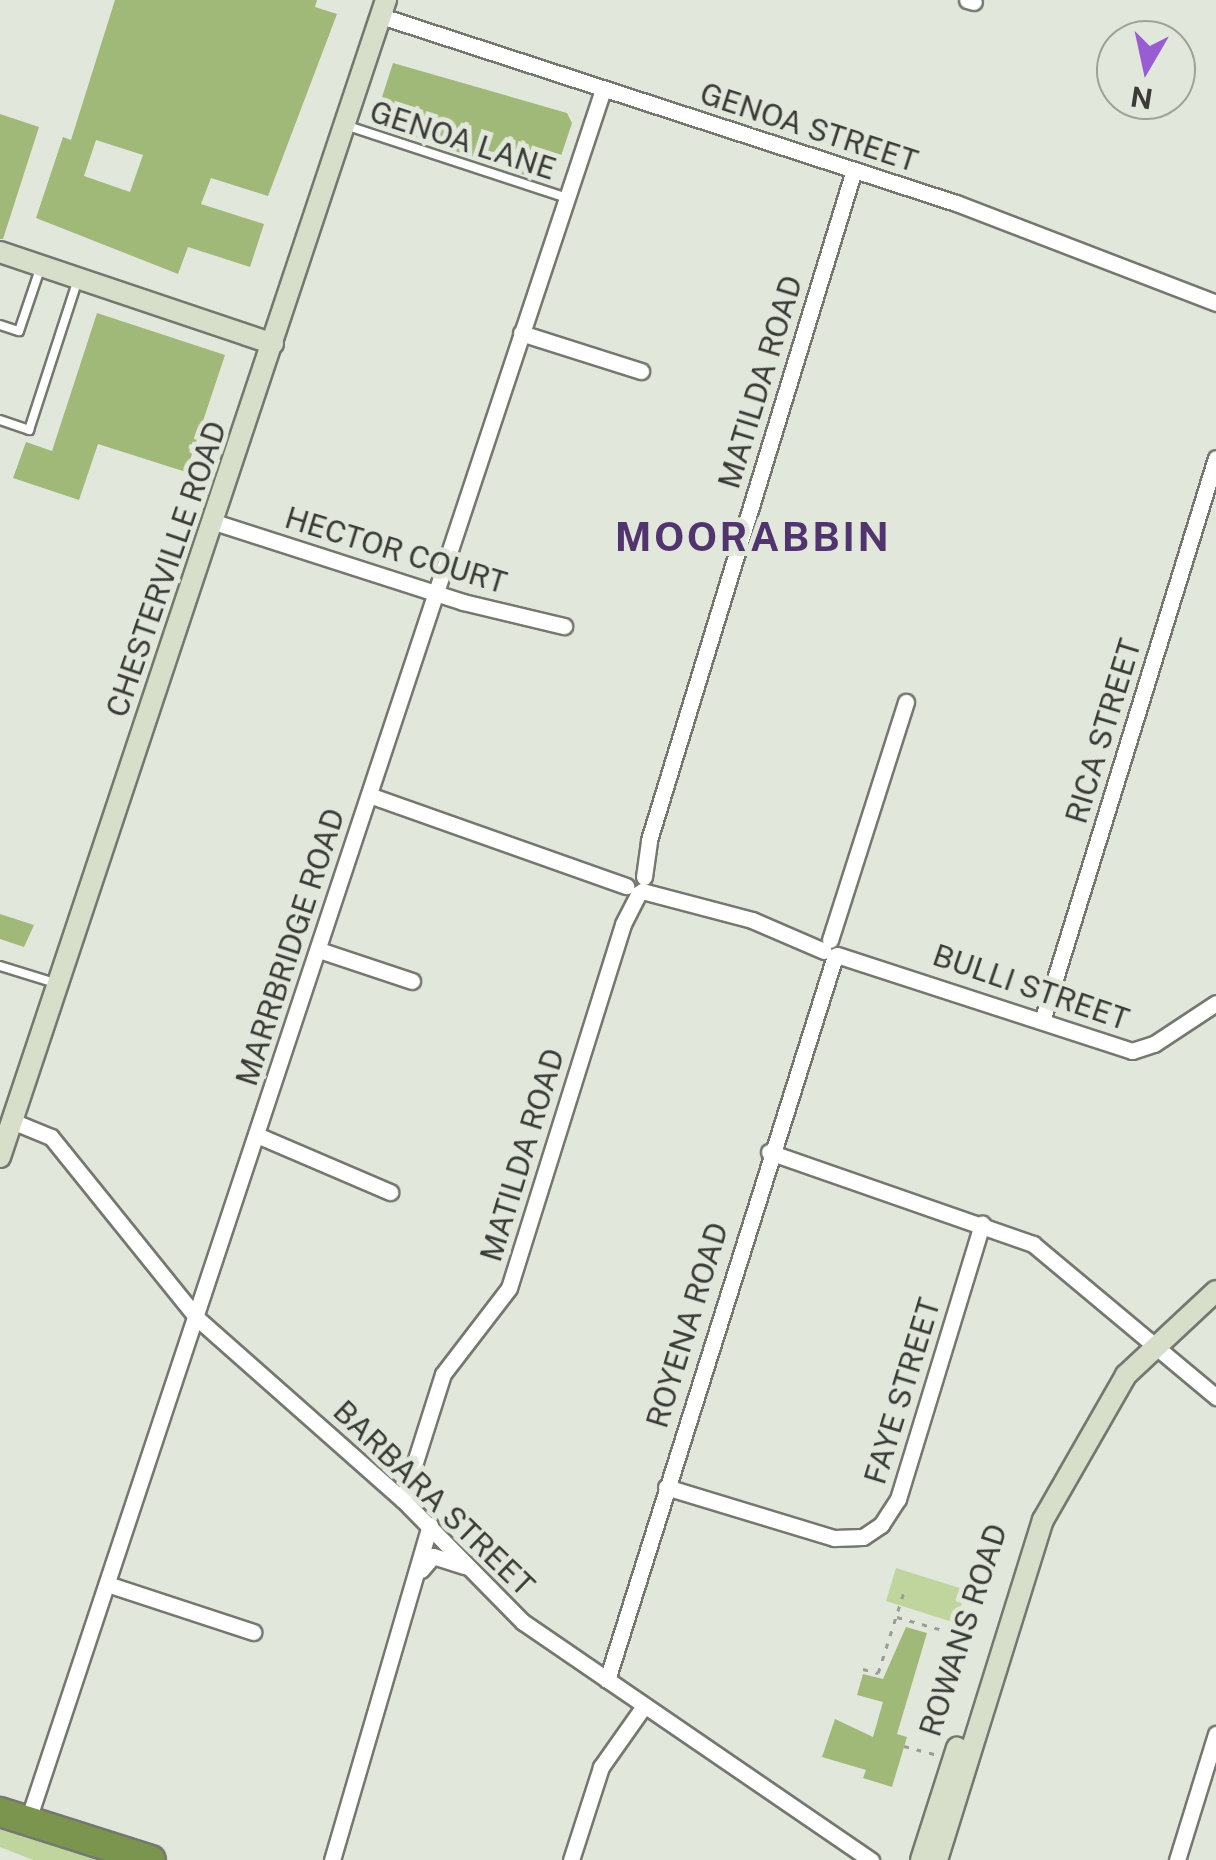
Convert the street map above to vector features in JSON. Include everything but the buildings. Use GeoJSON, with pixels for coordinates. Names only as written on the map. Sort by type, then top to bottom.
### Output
{"type":"FeatureCollection","features":[{"type":"Feature","properties":{"kind":"highway"},"geometry":{"type":"LineString","coordinates":[[0,1812],[150,1860]]}},
{"type":"Feature","properties":{"kind":"main road","name":"CHESTERVILLE ROAD"},"geometry":{"type":"LineString","coordinates":[[0,1157],[383,8]]}},
{"type":"Feature","properties":{"kind":"main road"},"geometry":{"type":"LineString","coordinates":[[0,252],[273,344]]}},
{"type":"Feature","properties":{"kind":"main road","name":"ROWANS ROAD"},"geometry":{"type":"LineString","coordinates":[[922,1860],[953,1760],[980,1698],[1038,1533],[1089,1432],[1153,1346],[1216,1291]]}},
{"type":"Feature","properties":{"kind":"main road","name":"ROWANS ROAD"},"geometry":{"type":"LineString","coordinates":[[937,1860],[980,1698]]}},
{"type":"Feature","properties":{"kind":"street","name":"GENOA STREET"},"geometry":{"type":"LineString","coordinates":[[383,8],[603,89],[854,170],[1216,304]]}},
{"type":"Feature","properties":{"kind":"street","name":"MARRBRIDGE ROAD"},"geometry":{"type":"LineString","coordinates":[[28,1820],[603,89]]}},
{"type":"Feature","properties":{"kind":"street","name":"MATILDA ROAD"},"geometry":{"type":"LineString","coordinates":[[403,1500],[443,1374],[513,1277],[854,170]]}},
{"type":"Feature","properties":{"kind":"street"},"geometry":{"type":"LineString","coordinates":[[521,333],[641,371]]}},
{"type":"Feature","properties":{"kind":"street","name":"RICA STREET"},"geometry":{"type":"LineString","coordinates":[[1042,1021],[1216,458]]}},
{"type":"Feature","properties":{"kind":"street","name":"HECTOR COURT"},"geometry":{"type":"LineString","coordinates":[[214,522],[434,594],[564,626]]}},
{"type":"Feature","properties":{"kind":"street","name":"ROYENA ROAD"},"geometry":{"type":"LineString","coordinates":[[607,1680],[906,702]]}},
{"type":"Feature","properties":{"kind":"street","name":"BULLI STREET"},"geometry":{"type":"LineString","coordinates":[[369,795],[1138,1051],[1216,1002]]}},
{"type":"Feature","properties":{"kind":"street"},"geometry":{"type":"LineString","coordinates":[[320,950],[412,981]]}},
{"type":"Feature","properties":{"kind":"street","name":"BARBARA STREET"},"geometry":{"type":"LineString","coordinates":[[12,1121],[51,1136],[197,1318],[430,1525],[523,1622],[871,1860]]}},
{"type":"Feature","properties":{"kind":"street"},"geometry":{"type":"LineString","coordinates":[[257,1135],[390,1192]]}},
{"type":"Feature","properties":{"kind":"street"},"geometry":{"type":"LineString","coordinates":[[769,1152],[982,1224],[1044,1251],[1216,1397]]}},
{"type":"Feature","properties":{"kind":"street","name":"FAYE STREET"},"geometry":{"type":"LineString","coordinates":[[666,1488],[834,1538],[862,1537],[881,1526],[898,1499],[982,1224]]}},
{"type":"Feature","properties":{"kind":"street"},"geometry":{"type":"LineString","coordinates":[[332,1860],[422,1570],[430,1525]]}},
{"type":"Feature","properties":{"kind":"street"},"geometry":{"type":"LineString","coordinates":[[422,1570],[434,1556],[472,1569]]}},
{"type":"Feature","properties":{"kind":"street"},"geometry":{"type":"LineString","coordinates":[[106,1584],[253,1632]]}},
{"type":"Feature","properties":{"kind":"street"},"geometry":{"type":"LineString","coordinates":[[571,1860],[600,1767],[644,1706]]}},
{"type":"Feature","properties":{"kind":"street"},"geometry":{"type":"LineString","coordinates":[[1177,1860],[1216,1734]]}},
{"type":"Feature","properties":{"kind":"lane","name":"GENOA LANE"},"geometry":{"type":"LineString","coordinates":[[345,125],[567,198]]}},
{"type":"Feature","properties":{"kind":"lane"},"geometry":{"type":"LineString","coordinates":[[0,325],[19,330],[42,266]]}},
{"type":"Feature","properties":{"kind":"lane"},"geometry":{"type":"LineString","coordinates":[[0,420],[29,430],[79,278]]}},
{"type":"Feature","properties":{"kind":"lane"},"geometry":{"type":"LineString","coordinates":[[0,966],[58,984]]}},
{"type":"Feature","properties":{"kind":"path"},"geometry":{"type":"LineString","coordinates":[[863,1669],[878,1673],[885,1662],[903,1594]]}},
{"type":"Feature","properties":{"kind":"path"},"geometry":{"type":"LineString","coordinates":[[896,1616],[953,1634]]}},
{"type":"Feature","properties":{"kind":"path"},"geometry":{"type":"LineString","coordinates":[[904,1746],[953,1760]]}},
{"type":"Feature","properties":{"kind":"green space"},"geometry":{"type":"Polygon","coordinates":[[[896,1568],[966,1590],[956,1623],[886,1601],[896,1568]]]}},
{"type":"Feature","properties":{"kind":"green space"},"geometry":{"type":"Polygon","coordinates":[[[0,1826],[105,1860],[33,1860],[0,1847],[0,1826]]]}},
{"type":"Feature","properties":{"kind":"district","name":"MOORABBIN"},"geometry":{"type":"Point","coordinates":[753,537]}}]}
